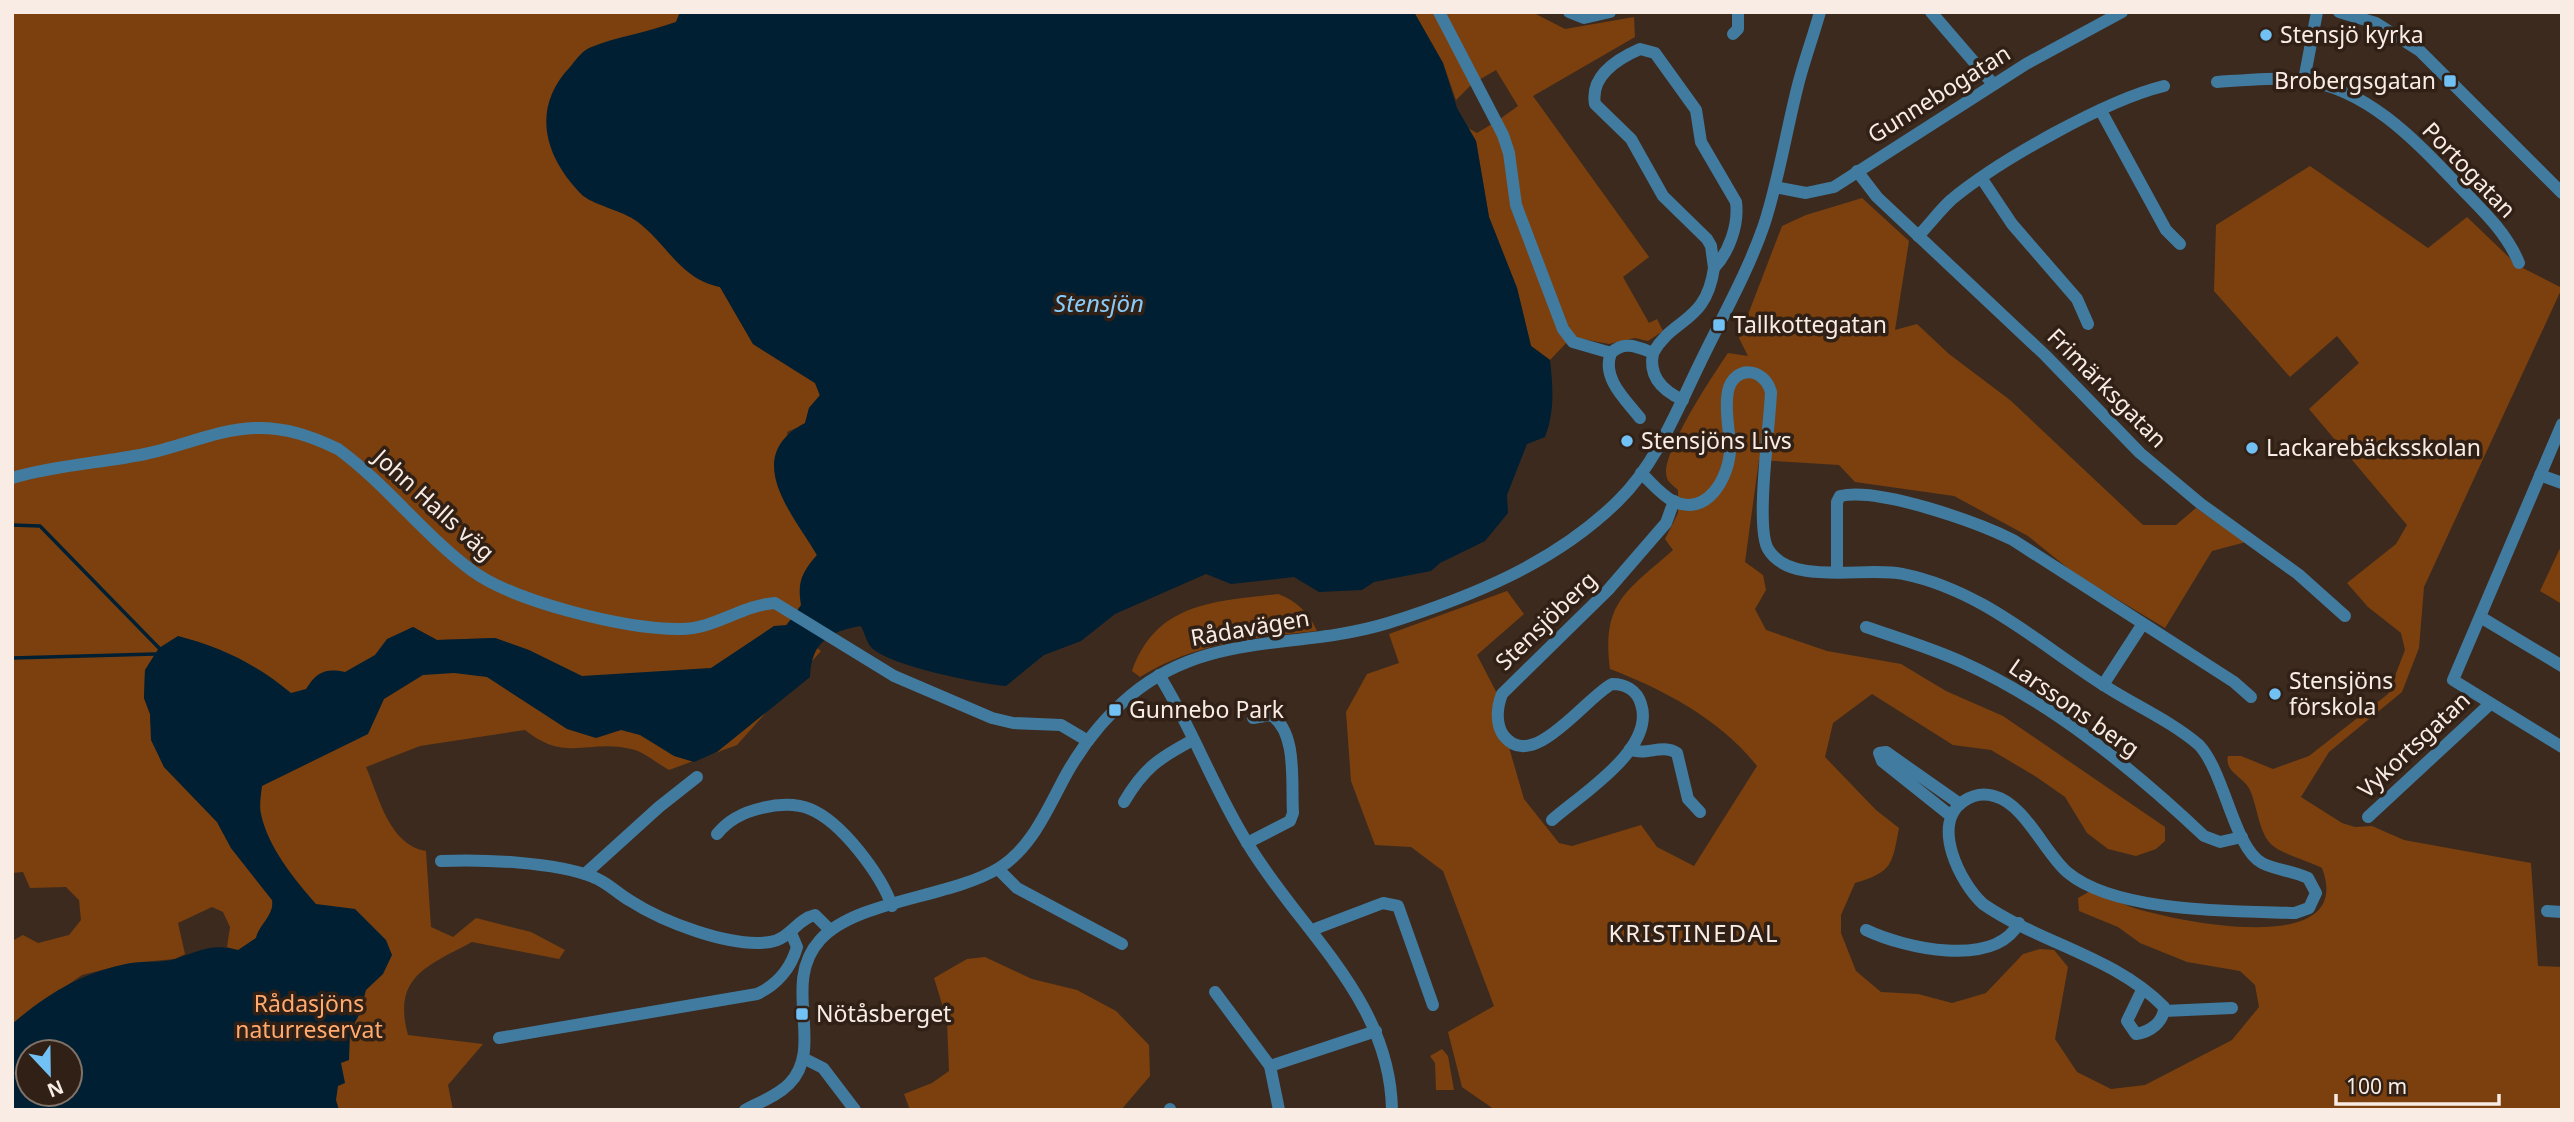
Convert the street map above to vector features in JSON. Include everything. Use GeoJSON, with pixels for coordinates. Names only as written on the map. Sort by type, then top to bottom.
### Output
{"type":"FeatureCollection","features":[{"type":"Feature","properties":{"kind":"street"},"geometry":{"type":"LineString","coordinates":[[1440,12],[1503,135],[1516,205],[1563,329],[1573,342],[1611,353],[1626,345],[1653,353]]}},
{"type":"Feature","properties":{"kind":"street"},"geometry":{"type":"LineString","coordinates":[[1569,12],[1584,18],[1610,12]]}},
{"type":"Feature","properties":{"kind":"street"},"geometry":{"type":"LineString","coordinates":[[1732,34],[1738,29],[1738,12]]}},
{"type":"Feature","properties":{"kind":"street","name":"Rådavägen"},"geometry":{"type":"LineString","coordinates":[[830,930],[998,869],[1011,860],[1034,833],[1088,741],[1123,703],[1159,675],[1184,661],[1224,649],[1331,636],[1389,622],[1507,578],[1541,559],[1592,524],[1622,497],[1641,473],[1683,401],[1747,268],[1775,187],[1799,83],[1820,12]]}},
{"type":"Feature","properties":{"kind":"street"},"geometry":{"type":"LineString","coordinates":[[1931,12],[1993,84]]}},
{"type":"Feature","properties":{"kind":"street","name":"Gunnebogatan"},"geometry":{"type":"LineString","coordinates":[[1775,187],[1797,193],[1821,192],[1993,84],[2084,30],[2122,12]]}},
{"type":"Feature","properties":{"kind":"street"},"geometry":{"type":"LineString","coordinates":[[2304,80],[2317,12]]}},
{"type":"Feature","properties":{"kind":"street"},"geometry":{"type":"LineString","coordinates":[[2339,12],[2376,23],[2420,51],[2562,193]]}},
{"type":"Feature","properties":{"kind":"street"},"geometry":{"type":"LineString","coordinates":[[1683,401],[1658,383],[1651,367],[1653,353],[1697,311],[1712,282],[1714,268],[1711,246],[1663,196],[1631,139],[1595,104],[1595,89],[1605,71],[1640,49],[1655,53],[1696,110],[1701,142],[1736,202],[1738,212],[1731,239],[1724,258],[1714,268]]}},
{"type":"Feature","properties":{"kind":"street","name":"Portogatan"},"geometry":{"type":"LineString","coordinates":[[2217,82],[2304,80],[2358,98],[2387,117],[2480,209],[2511,245],[2519,263]]}},
{"type":"Feature","properties":{"kind":"street"},"geometry":{"type":"LineString","coordinates":[[1918,236],[1950,201],[2031,147],[2101,111],[2164,86]]}},
{"type":"Feature","properties":{"kind":"street"},"geometry":{"type":"LineString","coordinates":[[2101,111],[2166,230],[2180,244]]}},
{"type":"Feature","properties":{"kind":"street","name":"Frimärksgatan"},"geometry":{"type":"LineString","coordinates":[[1857,171],[1877,197],[2045,355],[2140,453],[2201,504],[2298,574],[2345,616]]}},
{"type":"Feature","properties":{"kind":"street"},"geometry":{"type":"LineString","coordinates":[[1982,179],[2012,224],[2077,299],[2088,324]]}},
{"type":"Feature","properties":{"kind":"street"},"geometry":{"type":"LineString","coordinates":[[1611,353],[1608,370],[1611,377],[1640,418]]}},
{"type":"Feature","properties":{"kind":"street","name":"Larssons berg"},"geometry":{"type":"LineString","coordinates":[[1674,501],[1683,504],[1705,500],[1718,489],[1730,452],[1727,399],[1731,381],[1741,373],[1756,372],[1766,380],[1771,392],[1763,526],[1768,549],[1789,568],[1814,572],[1901,573],[1970,595],[2103,685],[2191,739],[2208,754],[2242,837],[2260,862],[2308,878],[2315,888],[2313,904],[2295,913],[2202,909],[2126,897],[2101,890],[2068,873],[2005,800],[1981,794],[1960,804]]}},
{"type":"Feature","properties":{"kind":"street"},"geometry":{"type":"LineString","coordinates":[[2562,424],[2482,618],[2453,680],[2562,747]]}},
{"type":"Feature","properties":{"kind":"street","name":"John Halls väg"},"geometry":{"type":"LineString","coordinates":[[12,478],[39,470],[147,454],[230,432],[254,428],[284,429],[316,438],[338,449],[369,474],[464,565],[513,593],[589,615],[680,629],[713,623],[767,604],[780,604],[834,642],[894,676],[992,718],[1013,723],[1061,725],[1088,741]]}},
{"type":"Feature","properties":{"kind":"street"},"geometry":{"type":"LineString","coordinates":[[1641,473],[1674,501]]}},
{"type":"Feature","properties":{"kind":"street"},"geometry":{"type":"LineString","coordinates":[[2540,474],[2562,483]]}},
{"type":"Feature","properties":{"kind":"street"},"geometry":{"type":"LineString","coordinates":[[1837,571],[1837,502],[1840,496],[1903,501],[1986,527],[2013,540],[2234,682],[2251,697]]}},
{"type":"Feature","properties":{"kind":"street","name":"Stensjöberg"},"geometry":{"type":"LineString","coordinates":[[1552,820],[1603,779],[1630,749],[1639,733],[1643,713],[1637,695],[1620,684],[1608,685],[1550,736],[1525,746],[1510,742],[1502,734],[1498,704],[1515,678],[1583,616],[1659,532],[1666,523],[1674,501]]}},
{"type":"Feature","properties":{"kind":"street"},"geometry":{"type":"LineString","coordinates":[[2482,618],[2562,666]]}},
{"type":"Feature","properties":{"kind":"street","name":"Larssons berg"},"geometry":{"type":"LineString","coordinates":[[2103,685],[2142,625]]}},
{"type":"Feature","properties":{"kind":"street","name":"Larssons berg"},"geometry":{"type":"LineString","coordinates":[[1866,627],[1936,651],[2000,681],[2097,747],[2204,836],[2220,842],[2242,837]]}},
{"type":"Feature","properties":{"kind":"street"},"geometry":{"type":"LineString","coordinates":[[1159,675],[1247,843],[1282,896],[1312,930],[1352,984],[1376,1031],[1390,1080],[1392,1110]]}},
{"type":"Feature","properties":{"kind":"street","name":"Vykortsgatan"},"geometry":{"type":"LineString","coordinates":[[2368,817],[2490,704]]}},
{"type":"Feature","properties":{"kind":"street"},"geometry":{"type":"LineString","coordinates":[[1247,843],[1290,821],[1293,813],[1289,744],[1284,728],[1271,715],[1253,718]]}},
{"type":"Feature","properties":{"kind":"street"},"geometry":{"type":"LineString","coordinates":[[1124,802],[1140,775],[1157,760],[1193,740]]}},
{"type":"Feature","properties":{"kind":"street"},"geometry":{"type":"LineString","coordinates":[[1630,749],[1640,753],[1662,748],[1676,753],[1688,799],[1700,812]]}},
{"type":"Feature","properties":{"kind":"street"},"geometry":{"type":"LineString","coordinates":[[1951,816],[1882,761],[1880,753],[1886,752],[1960,804],[1951,816],[1948,828],[1951,845],[1971,891],[1991,910],[2097,960],[2142,990],[2161,1004],[2164,1011],[2161,1019],[2148,1031],[2136,1034],[2127,1021],[2128,1014],[2142,990]]}},
{"type":"Feature","properties":{"kind":"street"},"geometry":{"type":"LineString","coordinates":[[585,874],[696,777]]}},
{"type":"Feature","properties":{"kind":"street"},"geometry":{"type":"LineString","coordinates":[[717,834],[732,820],[751,810],[784,805],[808,808],[831,821],[848,838],[877,876],[892,906]]}},
{"type":"Feature","properties":{"kind":"street"},"geometry":{"type":"LineString","coordinates":[[441,861],[545,866],[585,874],[655,914],[716,936],[751,943],[770,942],[791,933],[804,919],[814,915],[830,930],[813,948],[804,967],[801,990],[803,1058],[788,1084],[745,1110]]}},
{"type":"Feature","properties":{"kind":"street"},"geometry":{"type":"LineString","coordinates":[[998,869],[1017,888],[1122,944]]}},
{"type":"Feature","properties":{"kind":"street"},"geometry":{"type":"LineString","coordinates":[[1312,930],[1383,903],[1398,906],[1433,1005]]}},
{"type":"Feature","properties":{"kind":"street"},"geometry":{"type":"LineString","coordinates":[[2547,911],[2562,912]]}},
{"type":"Feature","properties":{"kind":"street"},"geometry":{"type":"LineString","coordinates":[[1866,930],[1906,946],[1951,951],[1998,942],[2014,932],[2019,923]]}},
{"type":"Feature","properties":{"kind":"street"},"geometry":{"type":"LineString","coordinates":[[499,1038],[757,994],[775,983],[792,959],[797,944],[791,933]]}},
{"type":"Feature","properties":{"kind":"street"},"geometry":{"type":"LineString","coordinates":[[1215,992],[1270,1066],[1279,1110]]}},
{"type":"Feature","properties":{"kind":"street"},"geometry":{"type":"LineString","coordinates":[[2164,1011],[2232,1008]]}},
{"type":"Feature","properties":{"kind":"street"},"geometry":{"type":"LineString","coordinates":[[1270,1066],[1376,1031]]}},
{"type":"Feature","properties":{"kind":"street"},"geometry":{"type":"LineString","coordinates":[[803,1058],[823,1068],[855,1110]]}},
{"type":"Feature","properties":{"kind":"green space","name":"Rådasjöns naturreservat"},"geometry":{"type":"Polygon","coordinates":[[[12,12],[680,12],[676,22],[620,39],[583,196],[632,218],[696,277],[720,287],[753,344],[815,383],[820,396],[809,408],[805,424],[787,432],[803,532],[817,555],[802,578],[802,605],[786,625],[821,651],[737,745],[669,770],[636,750],[602,746],[565,748],[540,740],[525,730],[420,746],[366,767],[394,830],[413,847],[426,851],[431,927],[453,937],[476,918],[531,932],[565,950],[559,959],[472,942],[428,967],[409,986],[404,1015],[408,1035],[483,1044],[448,1085],[453,1110],[12,1110],[12,1025],[239,952],[257,940],[278,913],[159,648],[145,670],[144,698],[150,714],[152,740],[164,767],[217,822],[231,848],[272,900],[272,910],[256,938],[238,951],[227,947],[230,927],[223,912],[212,907],[178,923],[185,954],[175,959],[130,963],[82,975],[12,1024],[12,941],[23,935],[38,943],[69,935],[81,920],[79,900],[66,887],[30,888],[23,872],[12,873],[12,12]],[[413,627],[390,639],[531,652],[495,638],[437,640],[413,627]]]}},
{"type":"Feature","properties":{"kind":"green space"},"geometry":{"type":"Polygon","coordinates":[[[1414,12],[1532,12],[1565,29],[1634,17],[1635,37],[1533,96],[1649,257],[1623,277],[1649,323],[1657,319],[1663,331],[1648,341],[1635,338],[1609,344],[1572,337],[1550,360],[1531,346],[1517,288],[1489,217],[1476,141],[1468,128],[1477,133],[1492,124],[1471,85],[1456,100],[1443,63],[1414,12]],[[1496,70],[1479,80],[1500,119],[1518,106],[1496,70]]]}},
{"type":"Feature","properties":{"kind":"green space"},"geometry":{"type":"Polygon","coordinates":[[[2310,166],[2428,248],[2467,217],[2517,265],[2562,288],[2424,587],[2419,648],[2402,692],[2329,752],[2301,797],[2342,823],[2355,827],[2372,826],[2404,840],[2531,863],[2538,966],[2562,967],[2562,1110],[1495,1110],[1462,1087],[1448,1032],[1494,1006],[1443,871],[1411,847],[1375,845],[1351,781],[1346,712],[1367,674],[1399,663],[1389,634],[1507,591],[1524,614],[1477,655],[1502,703],[1499,713],[1524,799],[1559,843],[1572,846],[1641,825],[1657,847],[1694,866],[1757,766],[1743,749],[1709,720],[1670,696],[1610,669],[1610,628],[1614,613],[1630,588],[1673,550],[1665,539],[1678,513],[1678,490],[1667,478],[1671,452],[1689,415],[1728,353],[1748,356],[1739,338],[1782,226],[1806,215],[1862,198],[1909,241],[1895,330],[1917,324],[1949,354],[2010,400],[2143,525],[2176,525],[2196,508],[2246,542],[2212,551],[2165,628],[2075,574],[2028,536],[1954,496],[1855,482],[1839,465],[1759,460],[1745,562],[1763,575],[1766,590],[1755,609],[1766,630],[1827,651],[1901,664],[1946,691],[2003,716],[2165,827],[2165,841],[2156,849],[2136,856],[2108,849],[2087,833],[2065,797],[2035,776],[1991,750],[1953,745],[1872,694],[1833,723],[1825,757],[1876,810],[1899,828],[1889,865],[1877,875],[1855,883],[1841,915],[1841,933],[1856,971],[1881,992],[1918,994],[1952,1003],[1986,993],[2023,954],[2040,949],[2054,950],[2068,967],[2055,1039],[2077,1072],[2111,1089],[2145,1085],[2232,1040],[2259,1007],[2255,985],[2240,971],[2187,962],[2140,943],[2118,927],[2079,911],[2078,898],[2092,890],[2131,907],[2184,920],[2220,925],[2256,927],[2288,924],[2313,915],[2326,897],[2322,868],[2272,845],[2261,827],[2250,790],[2229,766],[2228,756],[2241,756],[2273,769],[2309,756],[2388,694],[2405,650],[2401,633],[2368,607],[2347,583],[2396,544],[2407,525],[2309,409],[2359,363],[2337,336],[2290,377],[2214,291],[2216,225],[2310,166]]]}},
{"type":"Feature","properties":{"kind":"green space"},"geometry":{"type":"Polygon","coordinates":[[[2562,544],[2562,604],[2540,591],[2562,544]]]}},
{"type":"Feature","properties":{"kind":"green space"},"geometry":{"type":"Polygon","coordinates":[[[1278,594],[1302,608],[1317,631],[1226,643],[1183,656],[1140,677],[1132,671],[1143,648],[1156,631],[1172,618],[1211,603],[1278,594]]]}},
{"type":"Feature","properties":{"kind":"green space"},"geometry":{"type":"Polygon","coordinates":[[[985,957],[1032,979],[1077,990],[1116,1011],[1149,1045],[1150,1076],[1121,1110],[910,1110],[904,1094],[932,1083],[949,1071],[947,1020],[934,978],[967,959],[985,957]]]}},
{"type":"Feature","properties":{"kind":"green space"},"geometry":{"type":"Polygon","coordinates":[[[1442,1049],[1448,1056],[1454,1090],[1436,1090],[1435,1063],[1430,1056],[1442,1049]]]}},
{"type":"Feature","properties":{"kind":"water","name":"Stensjön"},"geometry":{"type":"Polygon","coordinates":[[[680,12],[1414,12],[1443,63],[1457,108],[1476,141],[1489,217],[1517,288],[1531,346],[1550,360],[1552,399],[1548,427],[1545,437],[1527,444],[1507,495],[1508,513],[1485,541],[1440,563],[1431,571],[1374,582],[1362,590],[1319,592],[1294,577],[1231,584],[1206,574],[1115,614],[1081,641],[1044,655],[1006,686],[976,682],[894,660],[870,646],[861,626],[840,631],[818,647],[811,665],[810,677],[717,752],[694,762],[674,756],[640,735],[621,730],[596,738],[567,729],[487,677],[454,673],[423,675],[384,699],[368,734],[262,786],[260,808],[264,826],[291,873],[316,904],[355,909],[386,940],[392,955],[383,974],[366,990],[360,1013],[350,1032],[349,1060],[341,1063],[345,1083],[338,1086],[336,1100],[339,1110],[12,1110],[12,1024],[26,1013],[53,993],[98,972],[132,963],[170,960],[213,948],[238,950],[256,938],[271,910],[272,900],[231,848],[217,822],[164,767],[151,740],[150,714],[144,698],[145,670],[159,648],[178,636],[209,645],[251,665],[291,693],[306,689],[322,673],[345,672],[375,655],[387,639],[413,627],[437,640],[495,638],[529,650],[582,676],[711,668],[774,626],[787,625],[801,605],[802,578],[817,555],[785,504],[774,469],[776,452],[786,437],[805,423],[809,408],[820,395],[815,383],[753,344],[720,287],[706,283],[684,269],[638,222],[581,194],[558,164],[551,148],[547,132],[550,99],[576,59],[589,48],[676,22],[680,12]]]}},
{"type":"Feature","properties":{"kind":"waterway"},"geometry":{"type":"LineString","coordinates":[[12,525],[40,526],[159,648]]}},
{"type":"Feature","properties":{"kind":"waterway"},"geometry":{"type":"LineString","coordinates":[[12,658],[155,654]]}},
{"type":"Feature","properties":{"kind":"place","name":"Stensjö kyrka"},"geometry":{"type":"Point","coordinates":[2266,35]}},
{"type":"Feature","properties":{"kind":"place","name":"Brobergsgatan"},"geometry":{"type":"Point","coordinates":[2450,81]}},
{"type":"Feature","properties":{"kind":"place","name":"Tallkottegatan"},"geometry":{"type":"Point","coordinates":[1719,325]}},
{"type":"Feature","properties":{"kind":"place","name":"Stensjöns Livs"},"geometry":{"type":"Point","coordinates":[1627,441]}},
{"type":"Feature","properties":{"kind":"place","name":"Lackarebäcksskolan"},"geometry":{"type":"Point","coordinates":[2252,448]}},
{"type":"Feature","properties":{"kind":"place","name":"Stensjöns förskola"},"geometry":{"type":"Point","coordinates":[2275,694]}},
{"type":"Feature","properties":{"kind":"place","name":"Gunnebo Park"},"geometry":{"type":"Point","coordinates":[1115,710]}},
{"type":"Feature","properties":{"kind":"place","name":"Nötåsberget"},"geometry":{"type":"Point","coordinates":[802,1014]}},
{"type":"Feature","properties":{"kind":"district","name":"KRISTINEDAL"},"geometry":{"type":"Point","coordinates":[1694,934]}}]}
